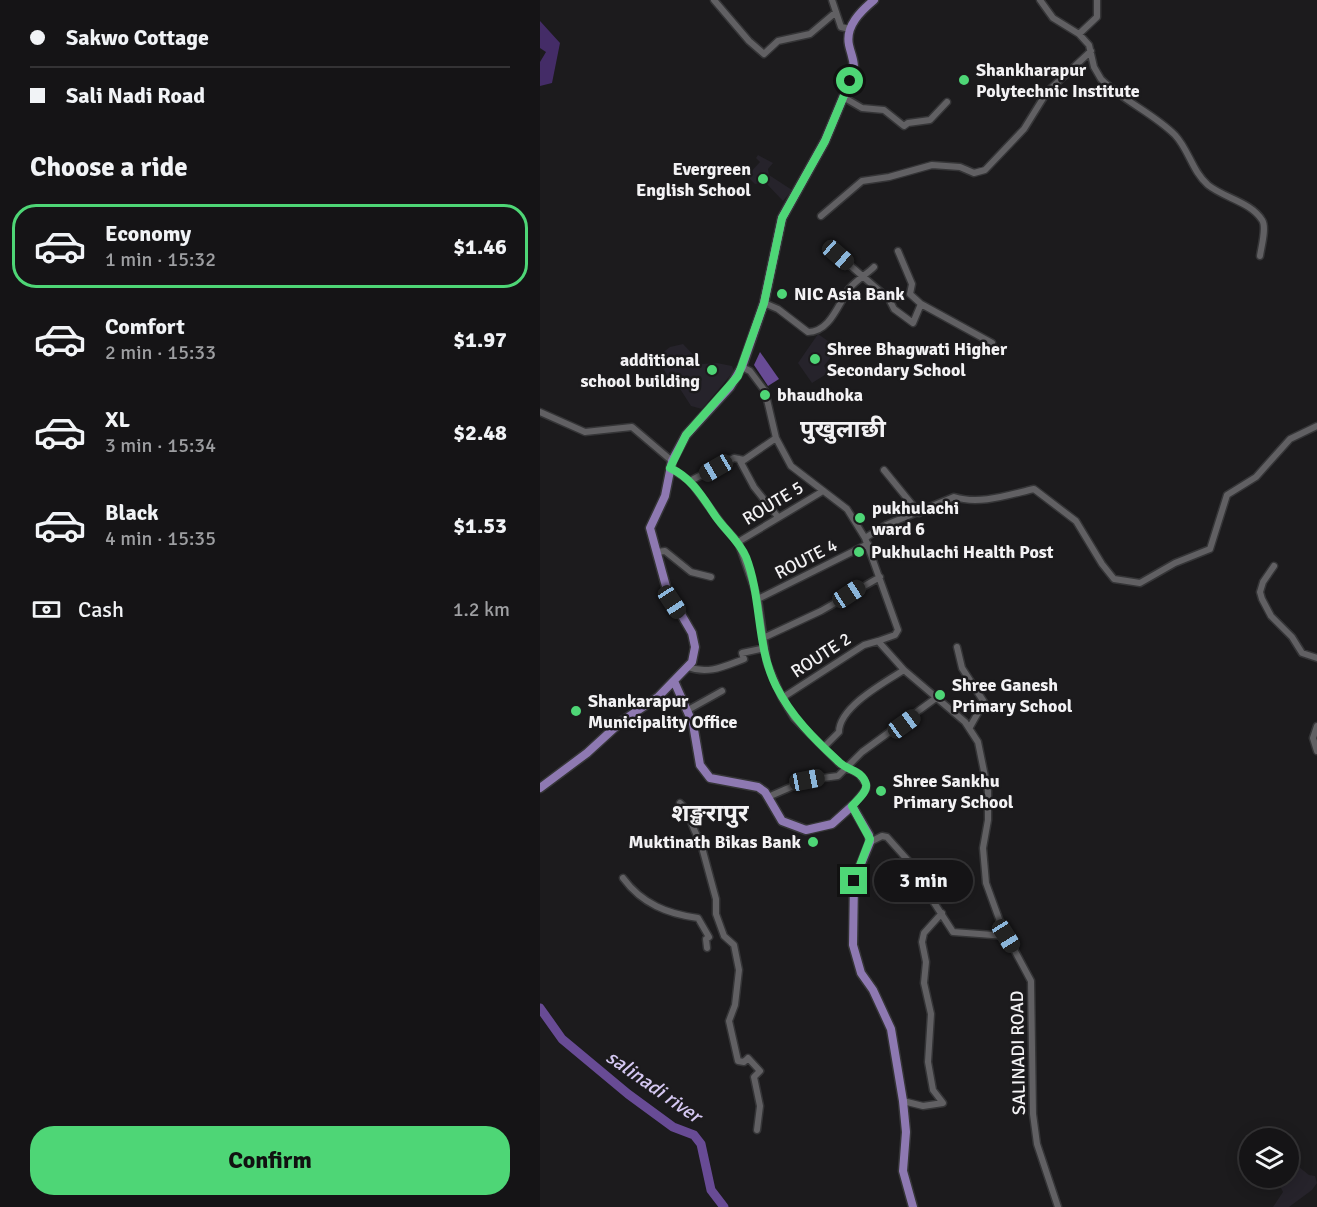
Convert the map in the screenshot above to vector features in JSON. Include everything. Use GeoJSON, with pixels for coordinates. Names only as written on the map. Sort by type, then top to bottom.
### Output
{"type":"FeatureCollection","features":[{"type":"Feature","properties":{"kind":"main road"},"geometry":{"type":"LineString","coordinates":[[540,788],[577,762],[609,731],[658,697],[688,667],[695,646],[693,633],[667,591],[650,528],[665,496],[671,465],[686,435],[730,387],[742,367],[764,303],[782,218],[820,151],[854,69],[848,38],[850,29],[860,14],[874,0]]}},
{"type":"Feature","properties":{"kind":"main road"},"geometry":{"type":"LineString","coordinates":[[674,681],[688,710],[695,732],[700,765],[705,773],[715,780],[754,785],[768,797],[782,821],[806,830],[832,824],[852,806],[870,842],[854,881],[853,945],[861,973],[873,990],[888,1022],[903,1101],[906,1132],[903,1171],[913,1207]]}},
{"type":"Feature","properties":{"kind":"street"},"geometry":{"type":"LineString","coordinates":[[714,0],[749,41],[764,54],[778,41],[810,34],[836,12]]}},
{"type":"Feature","properties":{"kind":"street"},"geometry":{"type":"LineString","coordinates":[[832,0],[841,27],[850,29]]}},
{"type":"Feature","properties":{"kind":"street"},"geometry":{"type":"LineString","coordinates":[[1040,0],[1060,24],[1079,34],[1091,51],[1094,68],[1101,79],[1174,134],[1185,149],[1191,165],[1206,183],[1252,210],[1262,219],[1264,225],[1260,256]]}},
{"type":"Feature","properties":{"kind":"street"},"geometry":{"type":"LineString","coordinates":[[1079,34],[1097,17],[1097,0]]}},
{"type":"Feature","properties":{"kind":"street"},"geometry":{"type":"LineString","coordinates":[[821,216],[862,181],[889,177],[932,165],[960,167],[974,173],[985,170],[1024,129],[1047,92],[1091,51]]}},
{"type":"Feature","properties":{"kind":"street"},"geometry":{"type":"LineString","coordinates":[[843,97],[862,108],[884,111],[904,126],[908,123],[930,120],[947,102]]}},
{"type":"Feature","properties":{"kind":"street"},"geometry":{"type":"LineString","coordinates":[[898,252],[912,284],[910,294],[921,304],[992,343]]}},
{"type":"Feature","properties":{"kind":"street"},"geometry":{"type":"LineString","coordinates":[[838,255],[889,298],[894,309],[913,323],[921,304]]}},
{"type":"Feature","properties":{"kind":"street"},"geometry":{"type":"LineString","coordinates":[[764,303],[786,314],[803,329],[812,332],[829,320],[840,307],[849,290],[874,267]]}},
{"type":"Feature","properties":{"kind":"street"},"geometry":{"type":"LineString","coordinates":[[742,367],[750,371],[765,391],[776,438],[791,466],[847,509],[866,541],[898,630],[895,635],[878,641]]}},
{"type":"Feature","properties":{"kind":"street"},"geometry":{"type":"LineString","coordinates":[[540,412],[585,432],[632,427],[690,481],[738,542],[746,558],[758,599],[763,638],[772,678],[782,698],[798,723],[825,746],[840,764],[857,772],[867,787],[852,806]]}},
{"type":"Feature","properties":{"kind":"street","name":"ROUTE 4"},"geometry":{"type":"LineString","coordinates":[[758,599],[866,541],[886,525],[954,497],[965,501],[980,500],[1034,489],[1076,520],[1102,564],[1114,579],[1137,584],[1210,549],[1227,495],[1256,477],[1290,439],[1317,426]]}},
{"type":"Feature","properties":{"kind":"street"},"geometry":{"type":"LineString","coordinates":[[690,481],[734,458],[744,459],[776,438]]}},
{"type":"Feature","properties":{"kind":"street"},"geometry":{"type":"LineString","coordinates":[[739,459],[754,487],[778,517]]}},
{"type":"Feature","properties":{"kind":"street"},"geometry":{"type":"LineString","coordinates":[[884,470],[919,513]]}},
{"type":"Feature","properties":{"kind":"street","name":"ROUTE 5"},"geometry":{"type":"LineString","coordinates":[[738,542],[823,491]]}},
{"type":"Feature","properties":{"kind":"street"},"geometry":{"type":"LineString","coordinates":[[657,552],[665,551],[691,572],[711,577]]}},
{"type":"Feature","properties":{"kind":"street"},"geometry":{"type":"LineString","coordinates":[[1274,566],[1263,582],[1260,595],[1271,616],[1292,637],[1302,653],[1317,658]]}},
{"type":"Feature","properties":{"kind":"street"},"geometry":{"type":"LineString","coordinates":[[763,638],[821,611],[880,577]]}},
{"type":"Feature","properties":{"kind":"street","name":"SALINADI ROAD"},"geometry":{"type":"LineString","coordinates":[[878,641],[904,670],[970,727],[978,742],[988,791],[988,820],[983,848],[986,883],[1006,936],[1031,981],[1034,1114],[1037,1144],[1059,1207]]}},
{"type":"Feature","properties":{"kind":"street","name":"ROUTE 2"},"geometry":{"type":"LineString","coordinates":[[782,698],[864,645],[878,641]]}},
{"type":"Feature","properties":{"kind":"street"},"geometry":{"type":"LineString","coordinates":[[957,647],[962,668],[984,702],[970,727]]}},
{"type":"Feature","properties":{"kind":"street"},"geometry":{"type":"LineString","coordinates":[[688,667],[699,671],[712,670],[744,659],[742,653],[765,648]]}},
{"type":"Feature","properties":{"kind":"street"},"geometry":{"type":"LineString","coordinates":[[825,746],[839,732],[841,721],[852,708],[872,690],[904,670]]}},
{"type":"Feature","properties":{"kind":"street"},"geometry":{"type":"LineString","coordinates":[[688,710],[722,691]]}},
{"type":"Feature","properties":{"kind":"street"},"geometry":{"type":"LineString","coordinates":[[768,797],[807,780],[838,776],[855,758],[936,698]]}},
{"type":"Feature","properties":{"kind":"street"},"geometry":{"type":"LineString","coordinates":[[1317,726],[1313,738],[1317,751]]}},
{"type":"Feature","properties":{"kind":"street"},"geometry":{"type":"LineString","coordinates":[[680,803],[687,809],[692,828],[700,840],[723,934],[734,945],[739,970],[735,1005],[729,1022],[738,1061],[744,1062],[748,1058],[760,1071],[754,1077],[759,1106],[757,1130]]}},
{"type":"Feature","properties":{"kind":"street"},"geometry":{"type":"LineString","coordinates":[[870,842],[882,836],[887,837],[921,875],[933,901],[956,933],[1006,936]]}},
{"type":"Feature","properties":{"kind":"street"},"geometry":{"type":"LineString","coordinates":[[623,878],[643,901],[669,910],[677,916],[698,918],[709,937],[706,939],[707,948]]}},
{"type":"Feature","properties":{"kind":"street"},"geometry":{"type":"LineString","coordinates":[[903,1101],[917,1106],[943,1103],[933,1090],[928,1062],[931,1014],[924,983],[926,959],[922,942],[924,933],[942,913]]}},
{"type":"Feature","properties":{"kind":"shaded area"},"geometry":{"type":"Polygon","coordinates":[[[540,21],[560,43],[552,83],[540,86],[540,62],[546,52],[540,48],[540,21]]]}},
{"type":"Feature","properties":{"kind":"shaded area","name":"Evergreen English School"},"geometry":{"type":"Polygon","coordinates":[[[758,155],[773,163],[768,169],[769,175],[792,190],[783,201],[765,182],[755,184],[747,176],[760,162],[756,158],[758,155]]]}},
{"type":"Feature","properties":{"kind":"shaded area","name":"Shree Bhagwati Higher Secondary School"},"geometry":{"type":"Polygon","coordinates":[[[818,334],[838,348],[824,366],[828,373],[812,383],[798,363],[818,334]]]}},
{"type":"Feature","properties":{"kind":"shaded area"},"geometry":{"type":"Polygon","coordinates":[[[683,344],[702,364],[717,363],[732,366],[734,371],[702,409],[691,406],[675,381],[670,381],[657,357],[670,347],[683,344]]]}},
{"type":"Feature","properties":{"kind":"shaded area"},"geometry":{"type":"Polygon","coordinates":[[[760,352],[779,379],[768,386],[754,365],[760,352]]]}},
{"type":"Feature","properties":{"kind":"shaded area"},"geometry":{"type":"Polygon","coordinates":[[[1299,1167],[1309,1175],[1315,1176],[1317,1183],[1312,1190],[1289,1207],[1273,1207],[1283,1192],[1281,1188],[1299,1188],[1299,1167]]]}},
{"type":"Feature","properties":{"kind":"waterway","name":"salinadi river"},"geometry":{"type":"LineString","coordinates":[[540,1008],[562,1039],[628,1094],[673,1127],[694,1135],[701,1144],[711,1190],[724,1207]]}},
{"type":"Feature","properties":{"kind":"place","name":"Shankharapur Polytechnic Institute"},"geometry":{"type":"Point","coordinates":[964,80]}},
{"type":"Feature","properties":{"kind":"place","name":"Evergreen English School"},"geometry":{"type":"Point","coordinates":[763,179]}},
{"type":"Feature","properties":{"kind":"place","name":"NIC Asia Bank"},"geometry":{"type":"Point","coordinates":[782,294]}},
{"type":"Feature","properties":{"kind":"place","name":"Shree Bhagwati Higher Secondary School"},"geometry":{"type":"Point","coordinates":[815,359]}},
{"type":"Feature","properties":{"kind":"place","name":"additional school building"},"geometry":{"type":"Point","coordinates":[712,370]}},
{"type":"Feature","properties":{"kind":"place","name":"bhaudhoka"},"geometry":{"type":"Point","coordinates":[765,395]}},
{"type":"Feature","properties":{"kind":"place","name":"pukhulachi ward 6"},"geometry":{"type":"Point","coordinates":[860,518]}},
{"type":"Feature","properties":{"kind":"place","name":"Pukhulachi Health Post"},"geometry":{"type":"Point","coordinates":[859,552]}},
{"type":"Feature","properties":{"kind":"place","name":"Shree Ganesh Primary School"},"geometry":{"type":"Point","coordinates":[940,695]}},
{"type":"Feature","properties":{"kind":"place","name":"Shankarapur Municipality Office"},"geometry":{"type":"Point","coordinates":[576,711]}},
{"type":"Feature","properties":{"kind":"place","name":"Shree Sankhu Primary School"},"geometry":{"type":"Point","coordinates":[881,791]}},
{"type":"Feature","properties":{"kind":"place","name":"Muktinath Bikas Bank"},"geometry":{"type":"Point","coordinates":[813,842]}},
{"type":"Feature","properties":{"kind":"district","name":"पुखुलाछी"},"geometry":{"type":"Point","coordinates":[843,429]}},
{"type":"Feature","properties":{"kind":"district","name":"शङ्खरापुर"},"geometry":{"type":"Point","coordinates":[710,813]}},
{"type":"Feature","properties":{"kind":"route"},"geometry":{"type":"LineString","coordinates":[[850,81],[825,141],[782,218],[764,303],[738,376],[686,435],[670,468],[690,481],[716,517],[738,542],[746,558],[758,599],[767,663],[772,678],[794,718],[825,746],[840,764],[857,772],[866,784],[866,789],[852,806],[870,839],[854,881]]}}]}
